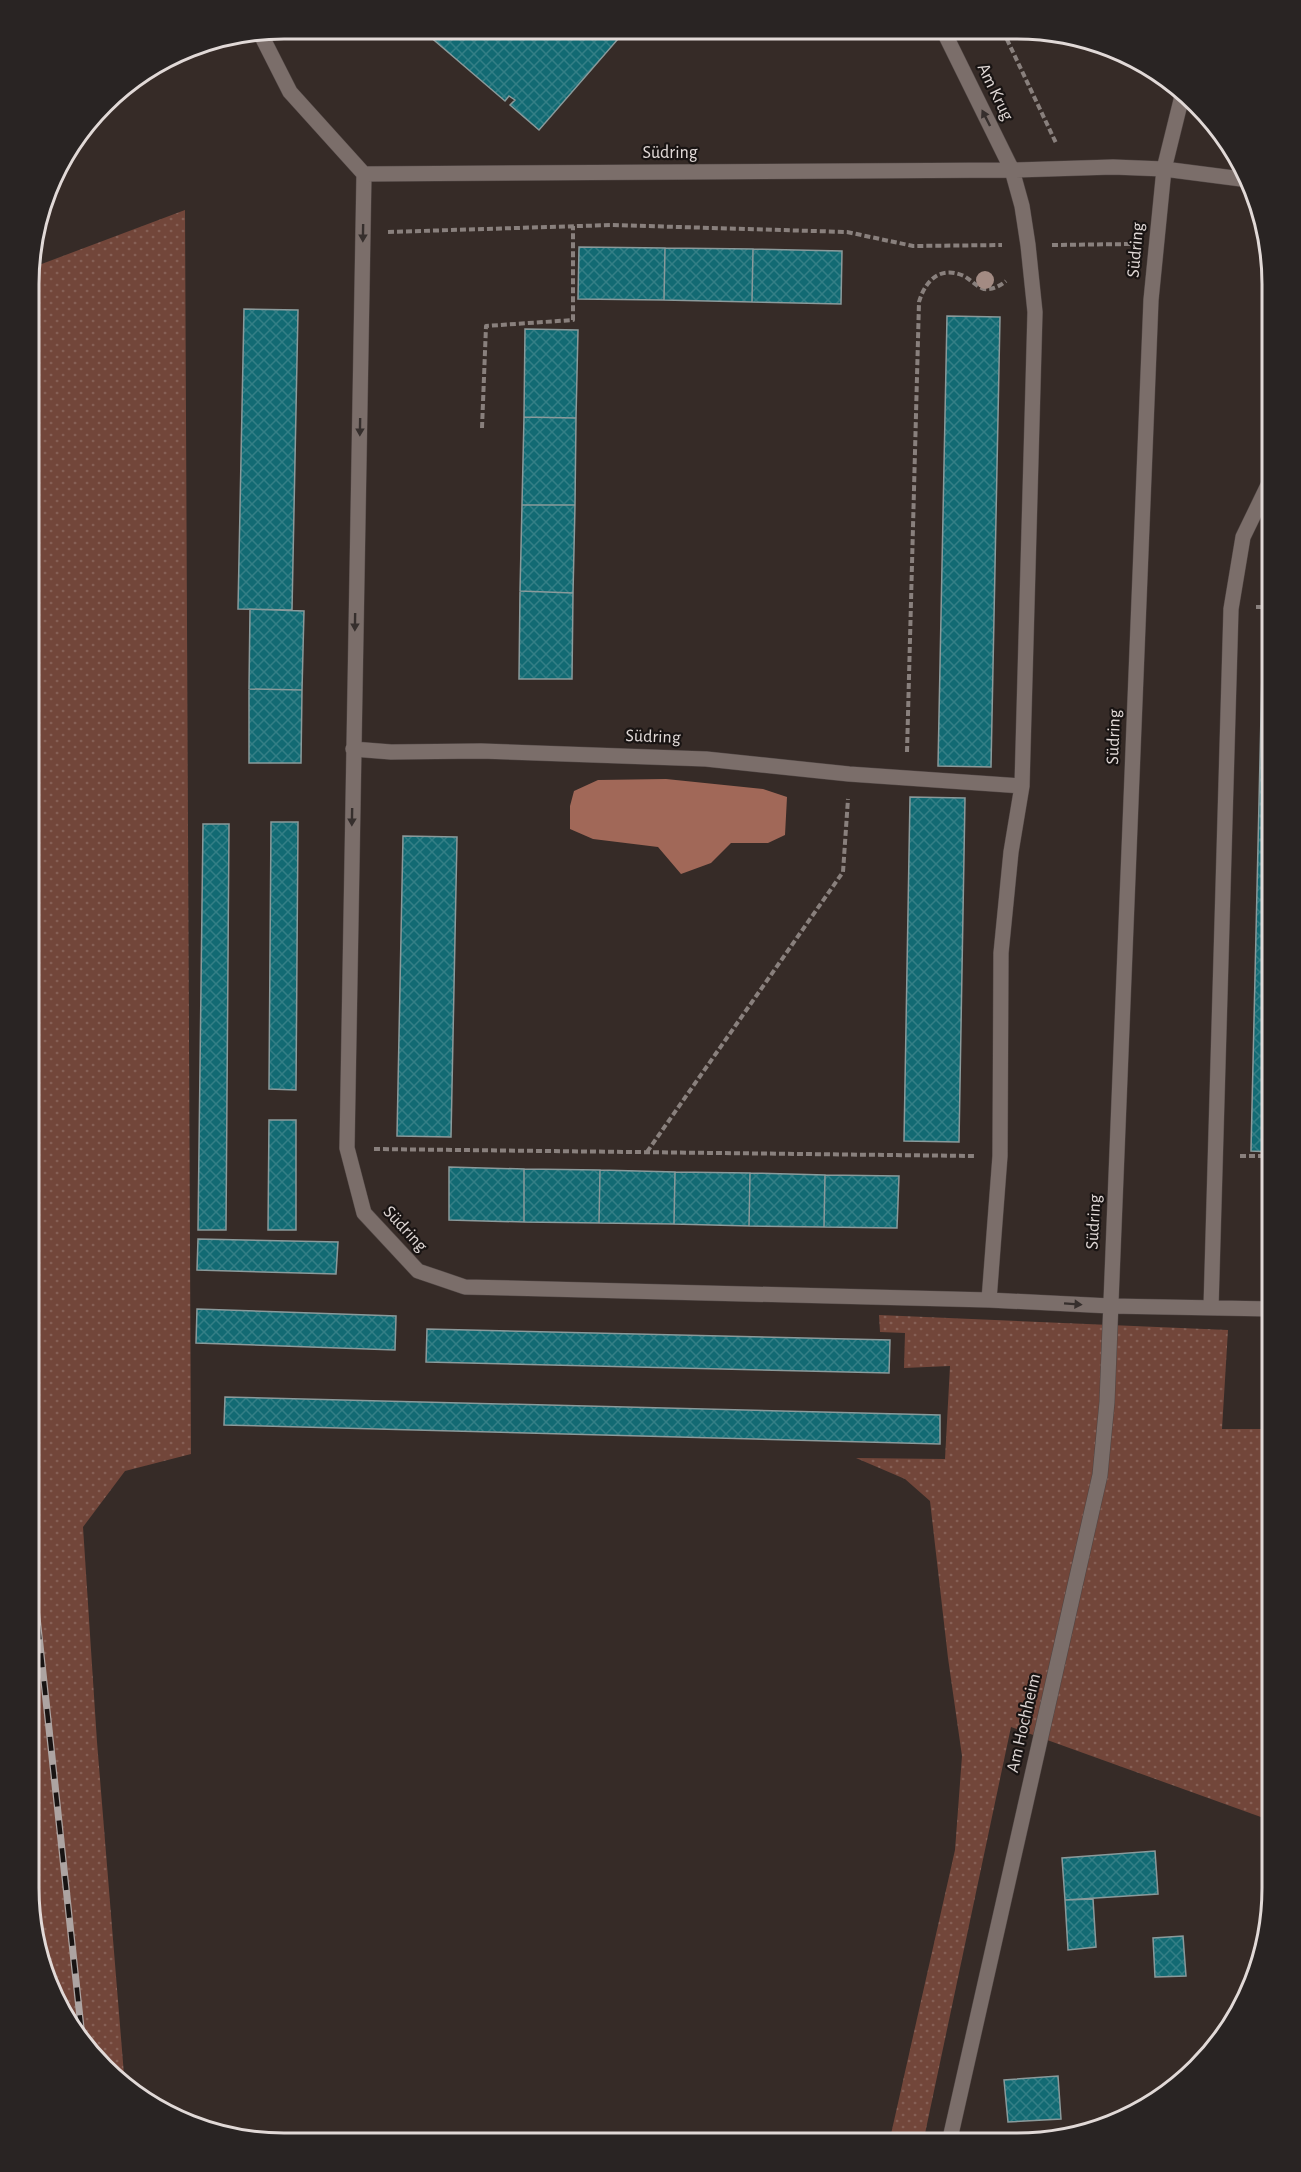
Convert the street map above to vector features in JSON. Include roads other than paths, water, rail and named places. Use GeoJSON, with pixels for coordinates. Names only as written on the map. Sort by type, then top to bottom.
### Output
{"type":"FeatureCollection","features":[{"type":"Feature","properties":{"kind":"street","name":"Am Krug"},"geometry":{"type":"LineString","coordinates":[[947,39],[1012,170]]}},
{"type":"Feature","properties":{"kind":"street"},"geometry":{"type":"LineString","coordinates":[[264,40],[290,92],[364,174]]}},
{"type":"Feature","properties":{"kind":"street","name":"Südring"},"geometry":{"type":"LineString","coordinates":[[1110,1306],[1151,300],[1164,169],[1181,102]]}},
{"type":"Feature","properties":{"kind":"street","name":"Südring"},"geometry":{"type":"LineString","coordinates":[[1238,179],[1164,169],[1068,168],[364,174],[346,1148],[364,1213],[418,1271],[465,1287],[1262,1309]]}},
{"type":"Feature","properties":{"kind":"street"},"geometry":{"type":"LineString","coordinates":[[989,1300],[1000,1156],[1001,953],[1011,852],[1024,763],[1035,312],[1022,206],[1012,170]]}},
{"type":"Feature","properties":{"kind":"street"},"geometry":{"type":"LineString","coordinates":[[1211,1308],[1231,609],[1243,537],[1262,498]]}},
{"type":"Feature","properties":{"kind":"street","name":"Südring"},"geometry":{"type":"LineString","coordinates":[[353,749],[391,752],[481,751],[706,759],[849,774],[1022,786]]}},
{"type":"Feature","properties":{"kind":"street","name":"Am Hochheim"},"geometry":{"type":"LineString","coordinates":[[951,2133],[1096,1496],[1107,1402],[1110,1306]]}},
{"type":"Feature","properties":{"kind":"railway"},"geometry":{"type":"LineString","coordinates":[[39,1635],[81,2025]]}}]}
